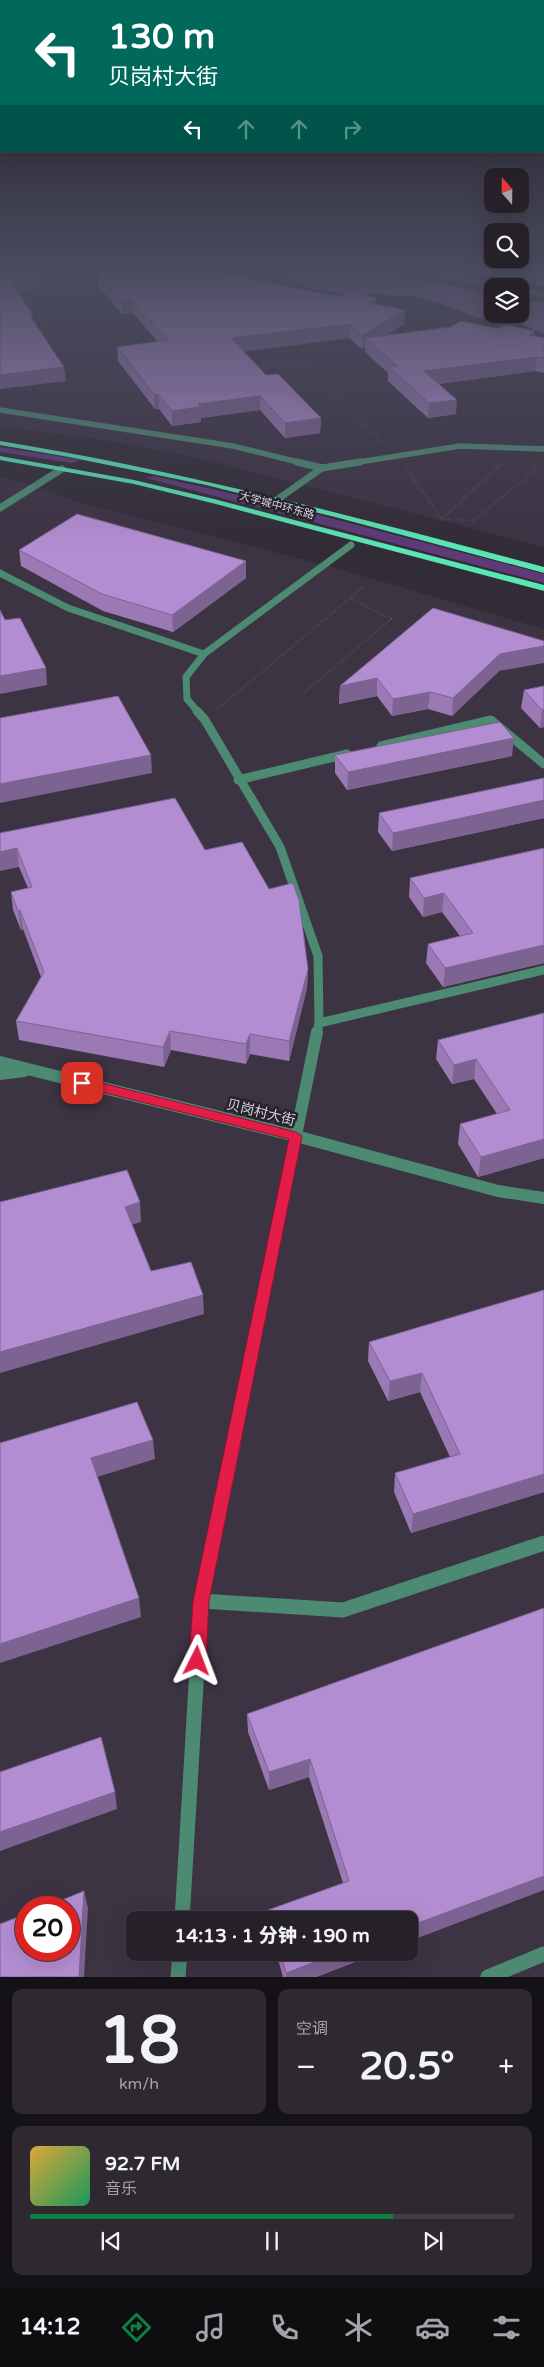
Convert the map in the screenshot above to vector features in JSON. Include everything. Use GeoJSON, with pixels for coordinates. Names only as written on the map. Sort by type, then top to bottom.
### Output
{"type":"FeatureCollection","features":[{"type":"Feature","properties":{"kind":"main road","name":"大学城中环东路"},"geometry":{"type":"LineString","coordinates":[[0,443],[145,468],[278,499],[544,570]]}},
{"type":"Feature","properties":{"kind":"main road","name":"大学城中环东路"},"geometry":{"type":"LineString","coordinates":[[0,458],[128,481],[231,505],[544,588]]}},
{"type":"Feature","properties":{"kind":"main road"},"geometry":{"type":"LineString","coordinates":[[75,471],[90,463],[93,458]]}},
{"type":"Feature","properties":{"kind":"main road"},"geometry":{"type":"LineString","coordinates":[[128,481],[145,468]]}},
{"type":"Feature","properties":{"kind":"lane"},"geometry":{"type":"LineString","coordinates":[[0,410],[233,446],[322,468],[394,455],[460,446],[543,450]]}},
{"type":"Feature","properties":{"kind":"lane"},"geometry":{"type":"LineString","coordinates":[[278,499],[322,468]]}},
{"type":"Feature","properties":{"kind":"lane"},"geometry":{"type":"LineString","coordinates":[[0,508],[62,469]]}},
{"type":"Feature","properties":{"kind":"lane"},"geometry":{"type":"LineString","coordinates":[[183,1911],[201,1601],[319,1023],[318,956],[280,847],[238,780],[205,720],[187,699],[186,678],[204,654],[352,545]]}},
{"type":"Feature","properties":{"kind":"lane"},"geometry":{"type":"LineString","coordinates":[[0,573],[68,608],[204,654]]}},
{"type":"Feature","properties":{"kind":"lane"},"geometry":{"type":"LineString","coordinates":[[374,748],[491,720],[544,764]]}},
{"type":"Feature","properties":{"kind":"lane"},"geometry":{"type":"LineString","coordinates":[[238,780],[355,752]]}},
{"type":"Feature","properties":{"kind":"lane"},"geometry":{"type":"LineString","coordinates":[[319,1023],[544,970]]}},
{"type":"Feature","properties":{"kind":"lane","name":"贝岗村大街"},"geometry":{"type":"LineString","coordinates":[[0,1062],[296,1136],[498,1191],[544,1198]]}},
{"type":"Feature","properties":{"kind":"lane"},"geometry":{"type":"LineString","coordinates":[[0,1074],[37,1072]]}},
{"type":"Feature","properties":{"kind":"lane"},"geometry":{"type":"LineString","coordinates":[[201,1601],[343,1610],[544,1543]]}},
{"type":"Feature","properties":{"kind":"lane"},"geometry":{"type":"LineString","coordinates":[[488,1977],[544,1954]]}},
{"type":"Feature","properties":{"kind":"lane"},"geometry":{"type":"LineString","coordinates":[[178,1977],[179,1961]]}},
{"type":"Feature","properties":{"kind":"path"},"geometry":{"type":"LineString","coordinates":[[254,368],[299,361]]}},
{"type":"Feature","properties":{"kind":"path"},"geometry":{"type":"LineString","coordinates":[[301,361],[406,468],[442,519]]}},
{"type":"Feature","properties":{"kind":"path"},"geometry":{"type":"LineString","coordinates":[[442,519],[518,448]]}},
{"type":"Feature","properties":{"kind":"path"},"geometry":{"type":"LineString","coordinates":[[442,519],[473,521],[533,472],[543,450]]}},
{"type":"Feature","properties":{"kind":"path"},"geometry":{"type":"LineString","coordinates":[[212,714],[363,588]]}},
{"type":"Feature","properties":{"kind":"path"},"geometry":{"type":"LineString","coordinates":[[304,693],[391,618],[350,598]]}},
{"type":"Feature","properties":{"kind":"shaded area"},"geometry":{"type":"Polygon","coordinates":[[[0,361],[544,361],[544,547],[207,460],[104,440],[0,426],[0,361]]]}},
{"type":"Feature","properties":{"kind":"shaded area"},"geometry":{"type":"Polygon","coordinates":[[[0,447],[79,461],[71,463],[0,452],[0,447]]]}},
{"type":"Feature","properties":{"kind":"shaded area"},"geometry":{"type":"Polygon","coordinates":[[[154,476],[269,502],[544,574],[544,583],[146,478],[154,476]]]}},
{"type":"Feature","properties":{"kind":"shaded area"},"geometry":{"type":"Polygon","coordinates":[[[0,477],[36,486],[75,501],[325,565],[544,629],[544,1977],[0,1977],[0,477]]]}},
{"type":"Feature","properties":{"kind":"building"},"geometry":{"type":"Polygon","coordinates":[[[0,361],[60,361],[64,367],[0,375],[0,361]]]}},
{"type":"Feature","properties":{"kind":"building"},"geometry":{"type":"Polygon","coordinates":[[[128,361],[253,361],[266,375],[278,374],[321,418],[285,423],[260,396],[198,404],[200,407],[172,411],[158,394],[154,394],[128,361]]]}},
{"type":"Feature","properties":{"kind":"building"},"geometry":{"type":"Polygon","coordinates":[[[392,361],[502,361],[424,371],[457,400],[429,403],[389,367],[397,366],[392,361]]]}},
{"type":"Feature","properties":{"kind":"building"},"geometry":{"type":"Polygon","coordinates":[[[77,514],[246,561],[172,615],[102,594],[19,550],[77,514]]]}},
{"type":"Feature","properties":{"kind":"building"},"geometry":{"type":"Polygon","coordinates":[[[433,608],[544,641],[544,646],[500,654],[453,698],[430,692],[393,699],[377,678],[340,686],[433,608]]]}},
{"type":"Feature","properties":{"kind":"building"},"geometry":{"type":"Polygon","coordinates":[[[0,610],[5,620],[20,618],[46,668],[0,676],[0,610]]]}},
{"type":"Feature","properties":{"kind":"building"},"geometry":{"type":"Polygon","coordinates":[[[544,686],[544,709],[542,710],[524,690],[544,686]]]}},
{"type":"Feature","properties":{"kind":"building"},"geometry":{"type":"Polygon","coordinates":[[[118,696],[151,755],[0,784],[0,718],[118,696]]]}},
{"type":"Feature","properties":{"kind":"building"},"geometry":{"type":"Polygon","coordinates":[[[500,722],[514,738],[348,772],[335,755],[500,722]]]}},
{"type":"Feature","properties":{"kind":"building"},"geometry":{"type":"Polygon","coordinates":[[[544,778],[544,800],[393,833],[379,813],[544,778]]]}},
{"type":"Feature","properties":{"kind":"building"},"geometry":{"type":"Polygon","coordinates":[[[175,798],[205,850],[242,842],[269,889],[293,883],[299,900],[308,969],[289,1041],[250,1034],[246,1044],[170,1031],[163,1047],[16,1021],[44,972],[11,892],[32,887],[17,848],[0,852],[0,833],[175,798]]]}},
{"type":"Feature","properties":{"kind":"building"},"geometry":{"type":"Polygon","coordinates":[[[544,848],[544,945],[445,968],[428,944],[473,933],[444,893],[424,898],[410,878],[544,848]]]}},
{"type":"Feature","properties":{"kind":"building"},"geometry":{"type":"Polygon","coordinates":[[[544,1013],[544,1139],[481,1157],[460,1124],[510,1110],[476,1059],[454,1065],[438,1040],[544,1013]]]}},
{"type":"Feature","properties":{"kind":"building"},"geometry":{"type":"Polygon","coordinates":[[[127,1170],[140,1202],[125,1207],[151,1271],[191,1262],[203,1295],[0,1352],[0,1202],[127,1170]]]}},
{"type":"Feature","properties":{"kind":"building"},"geometry":{"type":"Polygon","coordinates":[[[544,1290],[544,1474],[413,1514],[395,1473],[460,1454],[422,1373],[390,1381],[369,1342],[544,1290]]]}},
{"type":"Feature","properties":{"kind":"building"},"geometry":{"type":"Polygon","coordinates":[[[137,1402],[153,1440],[91,1458],[139,1598],[0,1644],[0,1443],[137,1402]]]}},
{"type":"Feature","properties":{"kind":"building"},"geometry":{"type":"Polygon","coordinates":[[[544,1608],[544,1876],[418,1923],[418,1911],[268,1911],[349,1881],[310,1759],[269,1772],[247,1714],[544,1608]]]}},
{"type":"Feature","properties":{"kind":"building"},"geometry":{"type":"Polygon","coordinates":[[[101,1737],[115,1792],[0,1832],[0,1772],[101,1737]]]}},
{"type":"Feature","properties":{"kind":"building"},"geometry":{"type":"Polygon","coordinates":[[[84,1891],[80,1960],[80,1896],[72,1896],[84,1891]]]}},
{"type":"Feature","properties":{"kind":"building"},"geometry":{"type":"Polygon","coordinates":[[[15,1918],[15,1961],[80,1961],[79,1977],[0,1977],[0,1924],[15,1918]]]}},
{"type":"Feature","properties":{"kind":"building"},"geometry":{"type":"Polygon","coordinates":[[[283,1961],[317,1961],[286,1973],[283,1961]]]}},
{"type":"Feature","properties":{"kind":"route"},"geometry":{"type":"LineString","coordinates":[[82,1083],[296,1136],[201,1601],[197,1661]]}}]}
